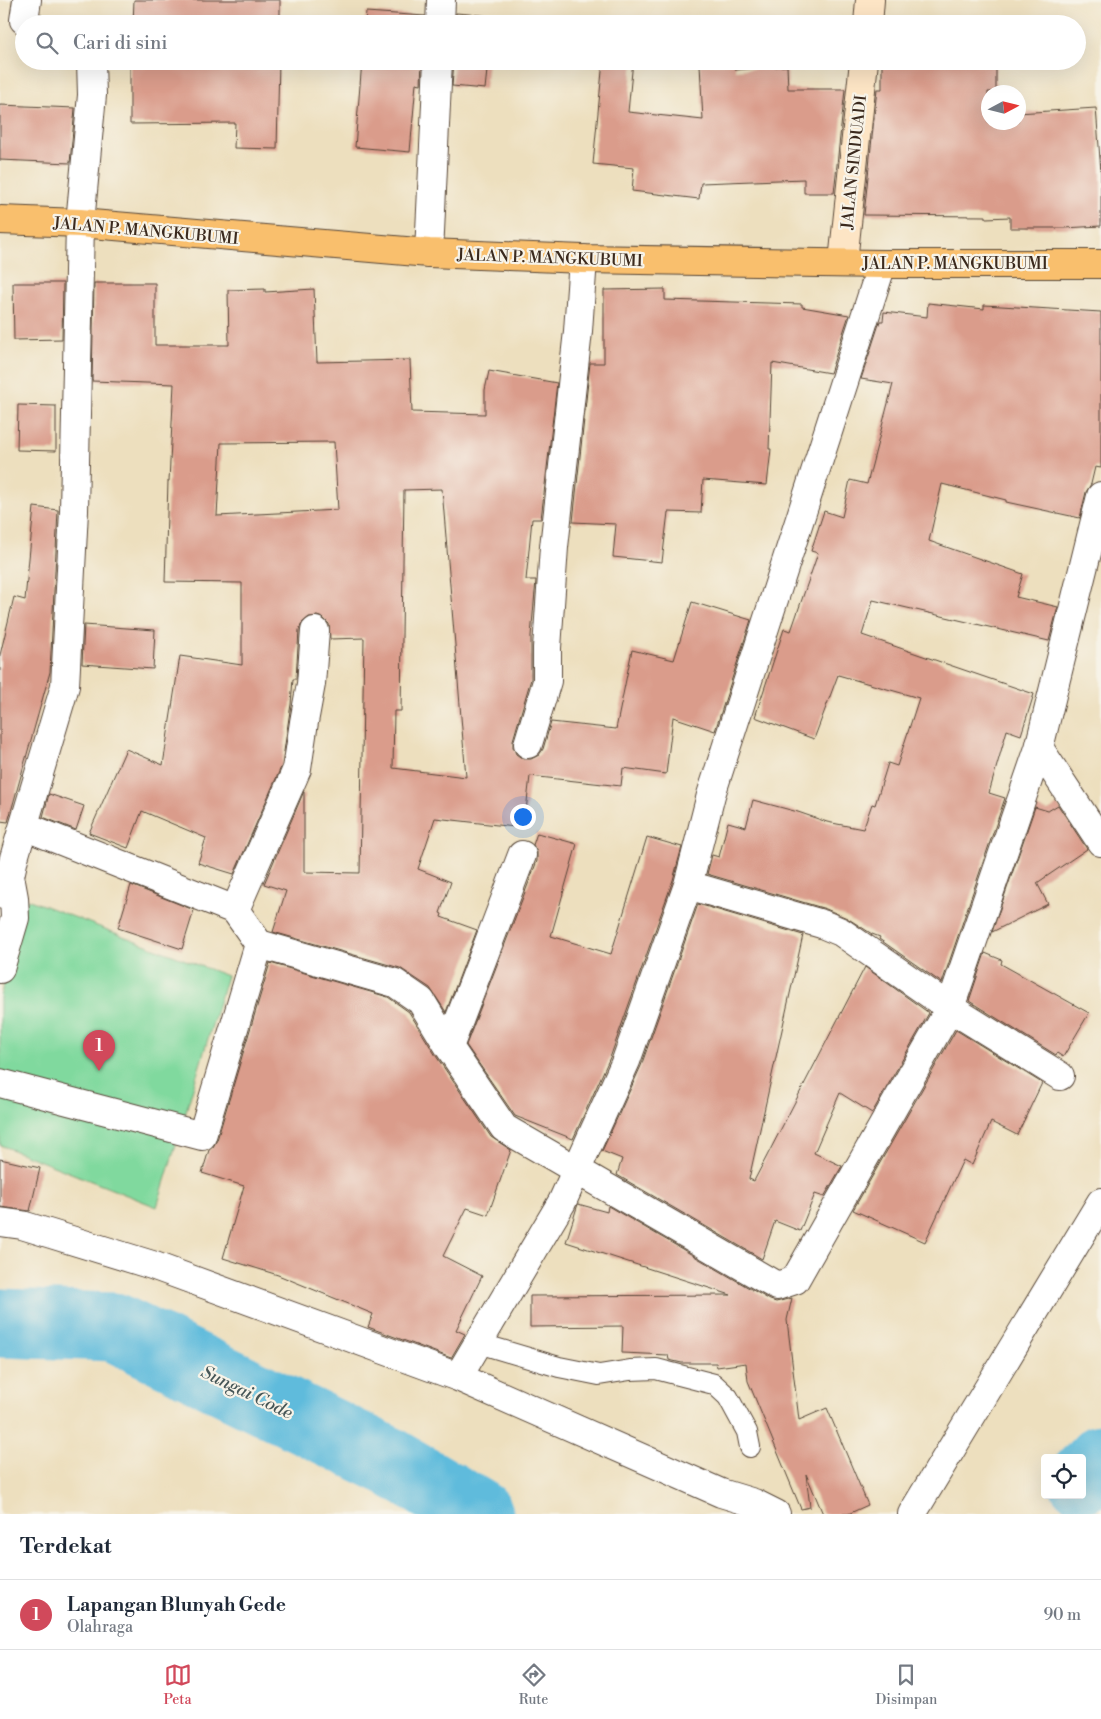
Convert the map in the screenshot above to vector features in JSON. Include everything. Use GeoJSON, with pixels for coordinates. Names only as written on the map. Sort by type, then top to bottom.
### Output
{"type":"FeatureCollection","features":[{"type":"Feature","properties":{"kind":"main road","name":"JALAN P. MANGKUBUMI"},"geometry":{"type":"LineString","coordinates":[[0,220],[80,223],[429,254],[583,259],[882,264],[1101,264]]}},
{"type":"Feature","properties":{"kind":"street"},"geometry":{"type":"LineString","coordinates":[[24,15],[26,0]]}},
{"type":"Feature","properties":{"kind":"street"},"geometry":{"type":"LineString","coordinates":[[440,15],[441,0]]}},
{"type":"Feature","properties":{"kind":"street"},"geometry":{"type":"LineString","coordinates":[[869,15],[870,0]]}},
{"type":"Feature","properties":{"kind":"street"},"geometry":{"type":"LineString","coordinates":[[0,969],[15,918],[7,896],[10,876],[65,686],[74,511],[80,223],[92,96],[92,70]]}},
{"type":"Feature","properties":{"kind":"street"},"geometry":{"type":"LineString","coordinates":[[429,254],[438,70]]}},
{"type":"Feature","properties":{"kind":"street","name":"JALAN SINDUADI"},"geometry":{"type":"LineString","coordinates":[[843,262],[863,70]]}},
{"type":"Feature","properties":{"kind":"street"},"geometry":{"type":"LineString","coordinates":[[528,744],[548,681],[547,648],[554,547],[578,331],[583,259]]}},
{"type":"Feature","properties":{"kind":"street"},"geometry":{"type":"LineString","coordinates":[[458,1377],[562,1202],[626,1061],[688,884],[711,795],[882,264]]}},
{"type":"Feature","properties":{"kind":"street"},"geometry":{"type":"LineString","coordinates":[[24,826],[235,910],[259,944],[395,983],[421,1001],[449,1047],[504,1128],[777,1286],[788,1284],[795,1280],[950,1008],[1039,748],[1101,496]]}},
{"type":"Feature","properties":{"kind":"street"},"geometry":{"type":"LineString","coordinates":[[235,910],[297,769],[311,684],[315,631]]}},
{"type":"Feature","properties":{"kind":"street"},"geometry":{"type":"LineString","coordinates":[[1039,748],[1101,842]]}},
{"type":"Feature","properties":{"kind":"street"},"geometry":{"type":"LineString","coordinates":[[449,1047],[522,856]]}},
{"type":"Feature","properties":{"kind":"street"},"geometry":{"type":"LineString","coordinates":[[688,884],[822,924],[841,932],[950,1008],[1060,1076]]}},
{"type":"Feature","properties":{"kind":"street"},"geometry":{"type":"LineString","coordinates":[[0,1084],[202,1136],[259,944]]}},
{"type":"Feature","properties":{"kind":"street"},"geometry":{"type":"LineString","coordinates":[[912,1514],[1101,1202]]}},
{"type":"Feature","properties":{"kind":"street"},"geometry":{"type":"LineString","coordinates":[[0,1222],[22,1225],[152,1265],[458,1377],[720,1493],[754,1503],[776,1514]]}},
{"type":"Feature","properties":{"kind":"lane"},"geometry":{"type":"LineString","coordinates":[[478,1343],[559,1367],[599,1375],[630,1370],[656,1369],[714,1384],[728,1397],[746,1432],[750,1447]]}},
{"type":"Feature","properties":{"kind":"green space"},"geometry":{"type":"Polygon","coordinates":[[[27,899],[227,976],[157,1207],[0,1145],[0,997],[27,899]]]}},
{"type":"Feature","properties":{"kind":"building"},"geometry":{"type":"Polygon","coordinates":[[[134,0],[280,0],[280,15],[133,15],[134,0]]]}},
{"type":"Feature","properties":{"kind":"building"},"geometry":{"type":"Polygon","coordinates":[[[366,12],[410,15],[366,15],[366,12]]]}},
{"type":"Feature","properties":{"kind":"building"},"geometry":{"type":"Polygon","coordinates":[[[456,13],[480,15],[456,15],[456,13]]]}},
{"type":"Feature","properties":{"kind":"building"},"geometry":{"type":"Polygon","coordinates":[[[130,70],[279,70],[277,149],[234,148],[235,123],[130,124],[130,70]]]}},
{"type":"Feature","properties":{"kind":"building"},"geometry":{"type":"Polygon","coordinates":[[[361,70],[422,70],[421,84],[416,83],[410,152],[355,147],[361,70]]]}},
{"type":"Feature","properties":{"kind":"building"},"geometry":{"type":"Polygon","coordinates":[[[453,70],[487,70],[485,89],[452,86],[453,70]]]}},
{"type":"Feature","properties":{"kind":"building"},"geometry":{"type":"Polygon","coordinates":[[[602,70],[632,70],[628,112],[703,120],[700,70],[787,70],[788,89],[845,89],[834,193],[804,193],[804,179],[701,183],[699,199],[632,191],[634,168],[593,164],[602,70]]]}},
{"type":"Feature","properties":{"kind":"building"},"geometry":{"type":"Polygon","coordinates":[[[882,70],[996,70],[996,85],[981,85],[981,130],[1026,130],[1026,112],[1096,108],[1101,172],[1101,226],[1010,228],[1010,217],[864,215],[877,89],[882,89],[882,70]]]}},
{"type":"Feature","properties":{"kind":"building"},"geometry":{"type":"Polygon","coordinates":[[[0,105],[75,108],[70,163],[0,160],[0,105]]]}},
{"type":"Feature","properties":{"kind":"building"},"geometry":{"type":"Polygon","coordinates":[[[13,283],[63,283],[62,339],[14,340],[13,283]]]}},
{"type":"Feature","properties":{"kind":"building"},"geometry":{"type":"Polygon","coordinates":[[[94,283],[155,283],[155,345],[229,345],[228,290],[265,289],[265,292],[314,289],[317,362],[410,360],[412,412],[485,414],[485,390],[489,371],[557,383],[541,519],[532,519],[526,580],[536,580],[531,636],[531,679],[513,740],[516,754],[523,759],[531,759],[539,755],[543,749],[551,722],[616,729],[632,650],[674,660],[692,602],[751,620],[715,731],[673,717],[666,774],[623,768],[621,786],[530,776],[524,828],[435,818],[418,869],[451,882],[440,913],[442,914],[441,917],[477,930],[446,1012],[430,988],[400,968],[273,932],[286,891],[264,884],[304,791],[304,872],[360,873],[364,638],[330,639],[329,624],[323,618],[317,616],[309,617],[302,623],[299,630],[296,679],[293,679],[282,765],[234,874],[198,863],[206,838],[142,811],[128,848],[89,833],[126,749],[163,765],[180,656],[242,665],[242,583],[165,582],[168,481],[174,384],[92,381],[94,283]],[[334,442],[221,443],[217,516],[338,510],[334,442]],[[442,489],[404,490],[401,711],[394,711],[393,768],[466,777],[442,489]]]}},
{"type":"Feature","properties":{"kind":"building"},"geometry":{"type":"Polygon","coordinates":[[[665,289],[665,300],[802,304],[802,307],[849,315],[830,373],[772,363],[769,449],[771,449],[767,485],[703,480],[701,513],[668,512],[662,562],[613,557],[616,524],[573,522],[590,363],[604,363],[604,290],[665,289]]]}},
{"type":"Feature","properties":{"kind":"building"},"geometry":{"type":"Polygon","coordinates":[[[928,303],[984,309],[984,305],[1101,312],[1101,468],[1095,467],[1091,484],[1086,492],[1080,518],[1006,502],[1006,500],[942,484],[929,541],[1023,574],[1016,597],[1058,607],[1049,641],[873,600],[862,635],[1034,694],[1021,735],[1007,730],[989,793],[1005,798],[942,983],[879,939],[880,937],[847,918],[826,909],[707,874],[712,855],[719,857],[728,822],[746,827],[753,800],[827,822],[863,829],[872,804],[875,805],[888,763],[897,766],[919,698],[838,675],[814,739],[755,717],[784,629],[791,631],[818,553],[811,551],[824,511],[842,517],[850,480],[867,484],[893,384],[861,379],[880,321],[883,321],[884,312],[927,317],[928,303]]]}},
{"type":"Feature","properties":{"kind":"building"},"geometry":{"type":"Polygon","coordinates":[[[18,405],[56,406],[56,451],[17,450],[18,405]]]}},
{"type":"Feature","properties":{"kind":"building"},"geometry":{"type":"Polygon","coordinates":[[[34,507],[58,510],[50,672],[8,822],[0,821],[0,655],[14,597],[25,600],[34,507]]]}},
{"type":"Feature","properties":{"kind":"building"},"geometry":{"type":"Polygon","coordinates":[[[84,625],[155,630],[153,669],[82,664],[84,625]]]}},
{"type":"Feature","properties":{"kind":"building"},"geometry":{"type":"Polygon","coordinates":[[[49,794],[84,806],[76,830],[43,817],[49,794]]]}},
{"type":"Feature","properties":{"kind":"building"},"geometry":{"type":"Polygon","coordinates":[[[1058,805],[1087,849],[1037,883],[1048,904],[992,932],[1035,807],[1048,811],[1058,805]]]}},
{"type":"Feature","properties":{"kind":"building"},"geometry":{"type":"Polygon","coordinates":[[[537,833],[577,844],[551,936],[611,954],[647,837],[682,847],[673,880],[611,1055],[573,1139],[515,1116],[466,1045],[537,861],[537,852],[533,845],[537,833]]]}},
{"type":"Feature","properties":{"kind":"building"},"geometry":{"type":"Polygon","coordinates":[[[131,885],[194,910],[182,949],[118,928],[131,885]]]}},
{"type":"Feature","properties":{"kind":"building"},"geometry":{"type":"Polygon","coordinates":[[[698,904],[803,935],[749,1179],[754,1181],[865,967],[929,1013],[872,1113],[840,1093],[814,1153],[842,1166],[824,1197],[815,1194],[800,1231],[775,1221],[762,1259],[617,1175],[622,1159],[602,1151],[641,1066],[698,904]]]}},
{"type":"Feature","properties":{"kind":"building"},"geometry":{"type":"Polygon","coordinates":[[[985,953],[1002,960],[1001,964],[1089,1013],[1063,1057],[1057,1053],[1056,1055],[969,1001],[985,953]]]}},
{"type":"Feature","properties":{"kind":"building"},"geometry":{"type":"Polygon","coordinates":[[[270,963],[388,997],[409,1012],[436,1056],[491,1137],[511,1150],[488,1215],[467,1208],[443,1256],[482,1276],[456,1330],[465,1334],[451,1358],[368,1327],[373,1314],[278,1275],[223,1258],[244,1186],[202,1173],[209,1150],[217,1140],[270,963]]]}},
{"type":"Feature","properties":{"kind":"building"},"geometry":{"type":"Polygon","coordinates":[[[956,1030],[1042,1083],[1017,1135],[991,1122],[972,1165],[963,1160],[925,1242],[853,1210],[956,1030]]]}},
{"type":"Feature","properties":{"kind":"building"},"geometry":{"type":"Polygon","coordinates":[[[0,1159],[40,1168],[30,1211],[0,1207],[0,1159]]]}},
{"type":"Feature","properties":{"kind":"building"},"geometry":{"type":"Polygon","coordinates":[[[578,1204],[607,1212],[608,1206],[770,1300],[776,1302],[792,1298],[787,1320],[799,1420],[827,1408],[868,1505],[848,1514],[823,1514],[806,1474],[810,1507],[801,1509],[748,1381],[746,1363],[717,1367],[716,1363],[682,1363],[669,1360],[668,1355],[622,1353],[623,1326],[530,1327],[530,1296],[731,1295],[566,1242],[578,1204]]]}},
{"type":"Feature","properties":{"kind":"waterway","name":"Sungai Code"},"geometry":{"type":"LineString","coordinates":[[0,1323],[114,1327],[387,1460],[479,1514]]}},
{"type":"Feature","properties":{"kind":"waterway","name":"Sungai Code"},"geometry":{"type":"LineString","coordinates":[[1086,1475],[1101,1459]]}},
{"type":"Feature","properties":{"kind":"place","name":"Lapangan Blunyah Gede"},"geometry":{"type":"Point","coordinates":[99,1071]}}]}
